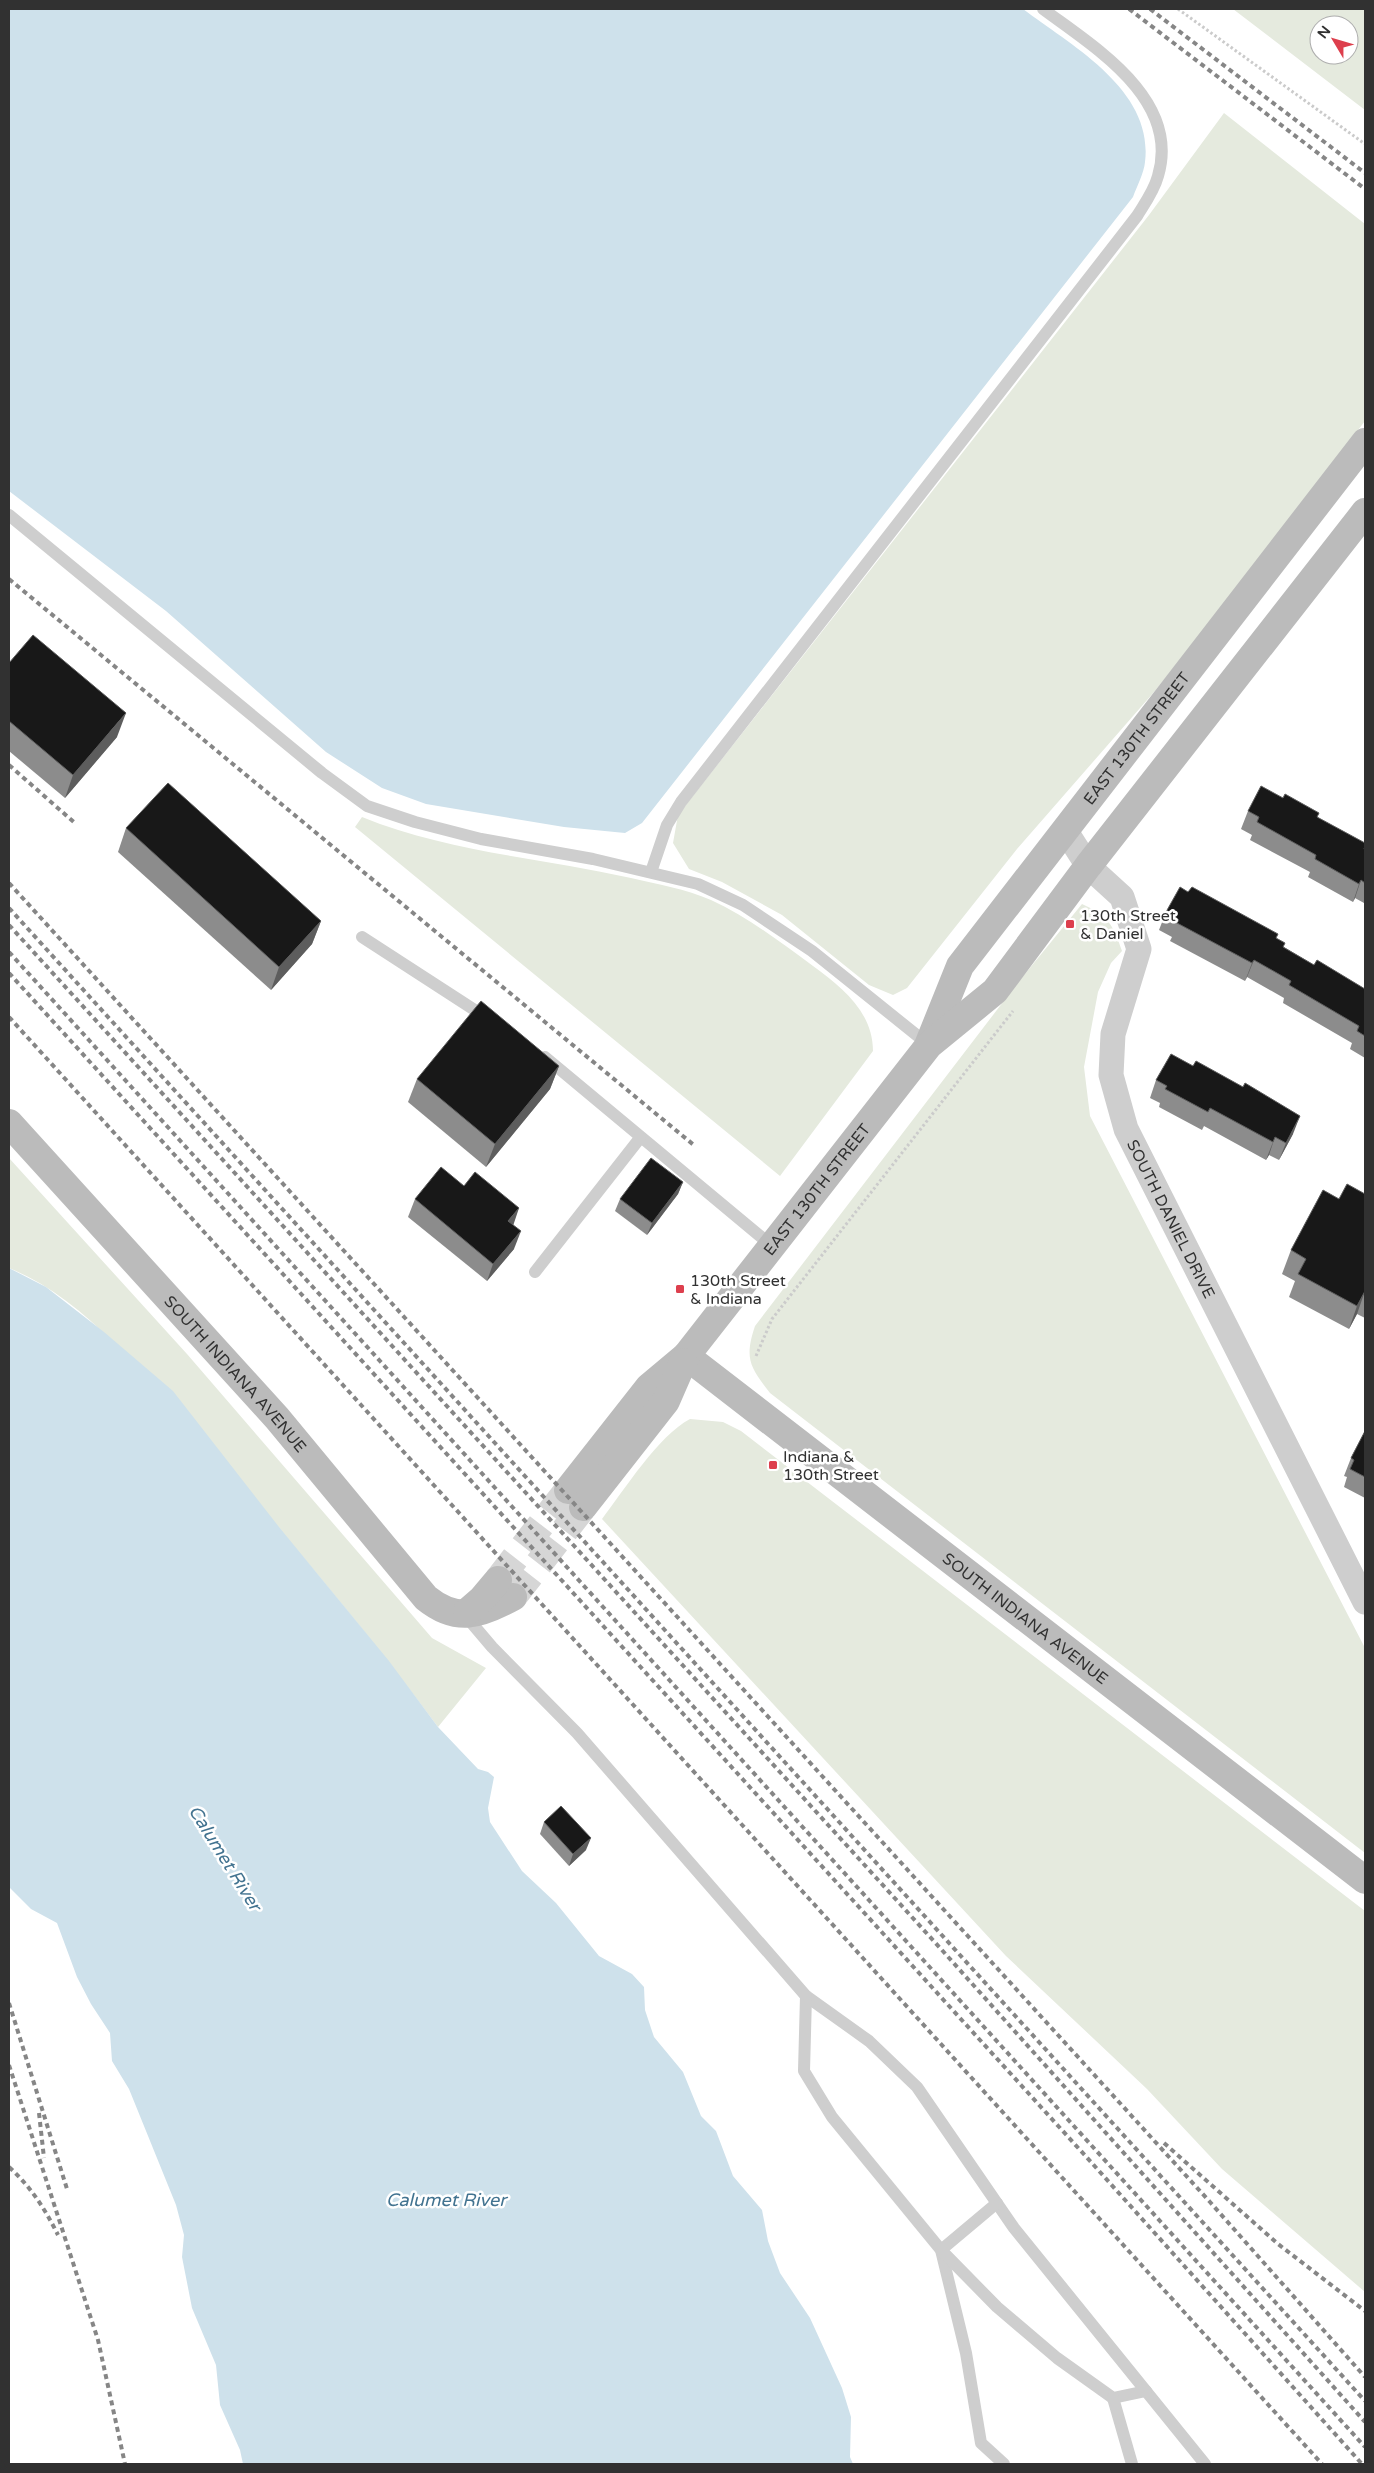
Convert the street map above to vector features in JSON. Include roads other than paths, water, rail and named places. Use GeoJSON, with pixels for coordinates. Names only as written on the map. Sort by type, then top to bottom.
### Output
{"type":"FeatureCollection","features":[{"type":"Feature","properties":{"kind":"main road","name":"EAST 130TH STREET"},"geometry":{"type":"LineString","coordinates":[[928,1045],[960,966],[1365,442]]}},
{"type":"Feature","properties":{"kind":"main road","name":"EAST 130TH STREET"},"geometry":{"type":"LineString","coordinates":[[576,1499],[666,1401],[686,1356],[928,1045],[995,992],[1088,866],[1365,512]]}},
{"type":"Feature","properties":{"kind":"main road","name":"SOUTH INDIANA AVENUE"},"geometry":{"type":"LineString","coordinates":[[9,1123],[277,1418],[426,1598],[438,1608],[450,1613],[464,1614]]}},
{"type":"Feature","properties":{"kind":"main road","name":"SOUTH INDIANA AVENUE"},"geometry":{"type":"LineString","coordinates":[[686,1356],[1365,1880]]}},
{"type":"Feature","properties":{"kind":"main road"},"geometry":{"type":"LineString","coordinates":[[464,1614],[487,1611],[505,1589]]}},
{"type":"Feature","properties":{"kind":"street","name":"SOUTH DANIEL DRIVE"},"geometry":{"type":"LineString","coordinates":[[1065,830],[1088,866],[1122,897],[1139,949],[1113,1034],[1111,1075],[1126,1129],[1365,1602]]}},
{"type":"Feature","properties":{"kind":"lane"},"geometry":{"type":"LineString","coordinates":[[651,872],[667,825],[681,802],[1137,216],[1152,193],[1159,174],[1161,154],[1159,131],[1152,109],[1141,91],[1122,71],[1044,9]]}},
{"type":"Feature","properties":{"kind":"lane"},"geometry":{"type":"LineString","coordinates":[[9,515],[322,773],[367,806],[481,840],[651,872],[698,884],[743,905],[812,951],[928,1045]]}},
{"type":"Feature","properties":{"kind":"lane"},"geometry":{"type":"LineString","coordinates":[[362,937],[496,1024]]}},
{"type":"Feature","properties":{"kind":"lane"},"geometry":{"type":"LineString","coordinates":[[537,1051],[772,1246]]}},
{"type":"Feature","properties":{"kind":"lane"},"geometry":{"type":"LineString","coordinates":[[535,1272],[640,1138]]}},
{"type":"Feature","properties":{"kind":"lane"},"geometry":{"type":"LineString","coordinates":[[464,1614],[492,1647],[577,1732],[806,1996],[869,2041],[917,2087],[1014,2228],[1205,2464]]}},
{"type":"Feature","properties":{"kind":"lane"},"geometry":{"type":"LineString","coordinates":[[806,1996],[804,2071],[832,2117],[941,2250],[997,2307],[1057,2358],[1113,2398],[1132,2464]]}},
{"type":"Feature","properties":{"kind":"lane"},"geometry":{"type":"LineString","coordinates":[[941,2250],[997,2203]]}},
{"type":"Feature","properties":{"kind":"lane"},"geometry":{"type":"LineString","coordinates":[[941,2250],[966,2353],[981,2443],[1004,2464]]}},
{"type":"Feature","properties":{"kind":"lane"},"geometry":{"type":"LineString","coordinates":[[1113,2398],[1146,2391]]}},
{"type":"Feature","properties":{"kind":"water"},"geometry":{"type":"Polygon","coordinates":[[[9,9],[1023,9],[1086,55],[1106,72],[1123,92],[1137,113],[1144,136],[1145,162],[1133,197],[642,823],[625,833],[564,827],[426,804],[382,788],[326,752],[166,611],[9,491],[9,9]]]}},
{"type":"Feature","properties":{"kind":"water","name":"Calumet River"},"geometry":{"type":"Polygon","coordinates":[[[9,1268],[46,1287],[104,1332],[173,1391],[279,1527],[389,1661],[438,1727],[478,1769],[488,1772],[494,1777],[488,1808],[490,1822],[522,1871],[556,1903],[599,1956],[632,1974],[644,1987],[645,2010],[654,2037],[683,2072],[701,2116],[716,2131],[733,2176],[762,2210],[768,2241],[780,2273],[810,2318],[842,2388],[851,2417],[850,2457],[853,2464],[243,2464],[240,2450],[220,2405],[216,2365],[192,2308],[182,2257],[184,2235],[176,2205],[129,2089],[112,2061],[110,2033],[91,2004],[77,1977],[57,1923],[31,1909],[9,1887],[9,1268]]]}},
{"type":"Feature","properties":{"kind":"tunnel"},"geometry":{"type":"LineString","coordinates":[[498,1580],[568,1490]]}},
{"type":"Feature","properties":{"kind":"tunnel"},"geometry":{"type":"LineString","coordinates":[[513,1597],[583,1507]]}},
{"type":"Feature","properties":{"kind":"railway"},"geometry":{"type":"LineString","coordinates":[[1129,9],[1365,189]]}},
{"type":"Feature","properties":{"kind":"railway"},"geometry":{"type":"LineString","coordinates":[[1150,9],[1365,173]]}},
{"type":"Feature","properties":{"kind":"railway"},"geometry":{"type":"LineString","coordinates":[[9,579],[695,1146]]}},
{"type":"Feature","properties":{"kind":"railway"},"geometry":{"type":"LineString","coordinates":[[9,765],[76,824]]}},
{"type":"Feature","properties":{"kind":"railway"},"geometry":{"type":"LineString","coordinates":[[9,883],[1210,2202],[1365,2377]]}},
{"type":"Feature","properties":{"kind":"railway"},"geometry":{"type":"LineString","coordinates":[[9,908],[1365,2401]]}},
{"type":"Feature","properties":{"kind":"railway"},"geometry":{"type":"LineString","coordinates":[[9,925],[941,1949],[1365,2422]]}},
{"type":"Feature","properties":{"kind":"railway"},"geometry":{"type":"LineString","coordinates":[[9,952],[1365,2447]]}},
{"type":"Feature","properties":{"kind":"railway"},"geometry":{"type":"LineString","coordinates":[[9,973],[1091,2162],[1362,2464]]}},
{"type":"Feature","properties":{"kind":"railway"},"geometry":{"type":"LineString","coordinates":[[9,1017],[1322,2464]]}},
{"type":"Feature","properties":{"kind":"railway"},"geometry":{"type":"LineString","coordinates":[[9,2003],[67,2189]]}},
{"type":"Feature","properties":{"kind":"railway"},"geometry":{"type":"LineString","coordinates":[[9,2065],[98,2340],[125,2464]]}},
{"type":"Feature","properties":{"kind":"railway"},"geometry":{"type":"LineString","coordinates":[[39,2113],[44,2158]]}},
{"type":"Feature","properties":{"kind":"railway"},"geometry":{"type":"LineString","coordinates":[[1164,2143],[1278,2244],[1365,2311]]}},
{"type":"Feature","properties":{"kind":"railway"},"geometry":{"type":"LineString","coordinates":[[9,2167],[37,2199],[58,2235]]}},
{"type":"Feature","properties":{"kind":"place","name":"130th Street & Daniel"},"geometry":{"type":"Point","coordinates":[1070,924]}},
{"type":"Feature","properties":{"kind":"place","name":"130th Street & Indiana"},"geometry":{"type":"Point","coordinates":[680,1289]}},
{"type":"Feature","properties":{"kind":"place","name":"Indiana & 130th Street"},"geometry":{"type":"Point","coordinates":[773,1465]}}]}
